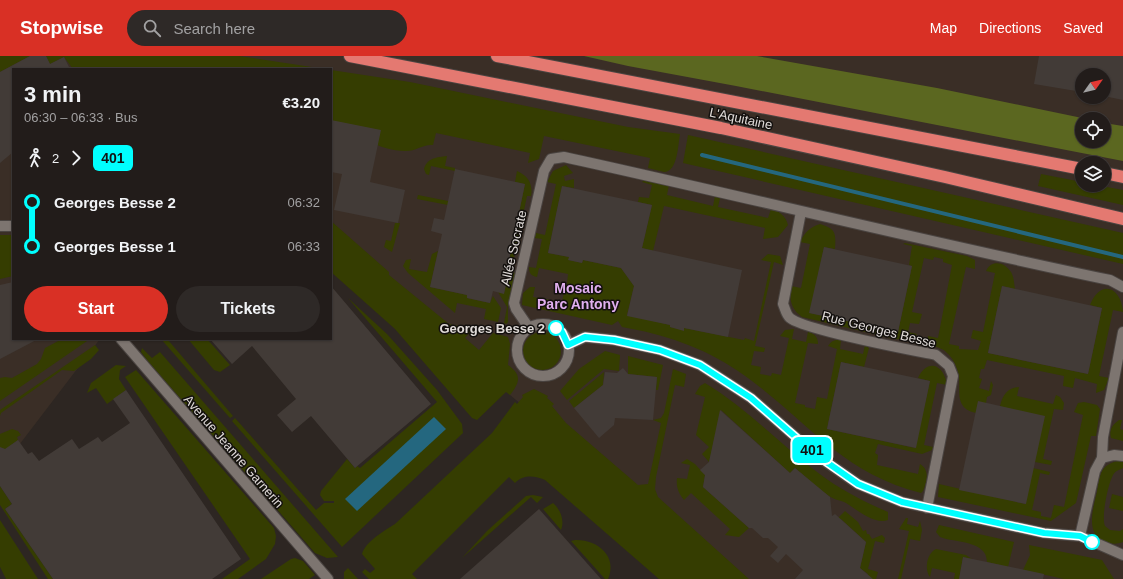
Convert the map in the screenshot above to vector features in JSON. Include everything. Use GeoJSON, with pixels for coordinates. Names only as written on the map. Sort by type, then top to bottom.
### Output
{"type":"FeatureCollection","features":[{"type":"Feature","properties":{"kind":"highway","name":"L'Aquitaine"},"geometry":{"type":"LineString","coordinates":[[350,56],[728,130],[945,177],[1123,219]]}},
{"type":"Feature","properties":{"kind":"highway","name":"L'Aquitaine"},"geometry":{"type":"LineString","coordinates":[[497,56],[1075,168]]}},
{"type":"Feature","properties":{"kind":"highway"},"geometry":{"type":"LineString","coordinates":[[1111,174],[1123,177]]}},
{"type":"Feature","properties":{"kind":"street","name":"Allée Socrate"},"geometry":{"type":"LineString","coordinates":[[528,328],[514,303],[544,171],[551,159],[564,157],[676,181],[801,212]]}},
{"type":"Feature","properties":{"kind":"street"},"geometry":{"type":"LineString","coordinates":[[801,212],[984,254],[1110,280],[1123,287]]}},
{"type":"Feature","properties":{"kind":"street","name":"Rue Georges Besse"},"geometry":{"type":"LineString","coordinates":[[801,212],[783,304],[789,317],[799,323],[825,330],[936,355],[949,366],[953,376],[927,508]]}},
{"type":"Feature","properties":{"kind":"street"},"geometry":{"type":"LineString","coordinates":[[0,226],[12,226]]}},
{"type":"Feature","properties":{"kind":"street"},"geometry":{"type":"LineString","coordinates":[[542,324],[556,328],[562,332],[568,345],[567,361],[563,368],[549,376],[535,376],[523,368],[516,353],[520,337],[528,328],[542,324]]}},
{"type":"Feature","properties":{"kind":"street"},"geometry":{"type":"LineString","coordinates":[[1080,536],[1095,472],[1102,458],[1103,437],[1123,332]]}},
{"type":"Feature","properties":{"kind":"street"},"geometry":{"type":"LineString","coordinates":[[568,345],[585,337],[614,340],[660,350],[700,365],[751,398],[815,454],[858,484],[902,502],[1044,533],[1080,536],[1123,555]]}},
{"type":"Feature","properties":{"kind":"street","name":"Avenue Jeanne Garnerin"},"geometry":{"type":"LineString","coordinates":[[122,340],[328,579]]}},
{"type":"Feature","properties":{"kind":"street"},"geometry":{"type":"LineString","coordinates":[[1102,458],[1114,455],[1123,456]]}},
{"type":"Feature","properties":{"kind":"shaded area"},"geometry":{"type":"Polygon","coordinates":[[[0,56],[1123,56],[1123,579],[730,579],[332,246],[332,68],[12,68],[12,340],[99,340],[0,470],[0,56]]]}},
{"type":"Feature","properties":{"kind":"green space"},"geometry":{"type":"Polygon","coordinates":[[[0,56],[30,56],[0,72],[0,56]]]}},
{"type":"Feature","properties":{"kind":"green space"},"geometry":{"type":"Polygon","coordinates":[[[46,56],[239,56],[318,68],[72,68],[64,57],[50,64],[46,56]]]}},
{"type":"Feature","properties":{"kind":"green space"},"geometry":{"type":"Polygon","coordinates":[[[584,56],[757,56],[937,88],[1075,117],[1075,148],[1111,148],[1111,124],[1123,126],[1123,161],[1111,159],[1111,156],[1097,156],[628,66],[584,56]]]}},
{"type":"Feature","properties":{"kind":"green space"},"geometry":{"type":"Polygon","coordinates":[[[332,70],[410,82],[628,127],[680,134],[675,163],[669,171],[664,172],[648,168],[650,158],[544,136],[539,159],[528,163],[530,153],[436,133],[433,145],[406,151],[376,145],[357,136],[332,121],[332,70]]]}},
{"type":"Feature","properties":{"kind":"green space"},"geometry":{"type":"Polygon","coordinates":[[[688,135],[1123,233],[1123,264],[683,163],[688,135]]]}},
{"type":"Feature","properties":{"kind":"green space"},"geometry":{"type":"Polygon","coordinates":[[[447,156],[445,166],[455,168],[455,171],[431,166],[429,175],[426,174],[424,169],[427,162],[436,158],[447,156]]]}},
{"type":"Feature","properties":{"kind":"green space"},"geometry":{"type":"Polygon","coordinates":[[[566,165],[573,173],[564,176],[565,181],[574,179],[574,188],[562,186],[548,253],[569,257],[569,260],[582,263],[583,260],[621,268],[634,286],[627,315],[670,325],[670,327],[683,330],[684,328],[744,340],[745,338],[754,341],[771,262],[761,260],[768,254],[780,256],[783,265],[774,262],[755,346],[765,348],[764,352],[754,351],[751,365],[761,367],[760,374],[771,376],[772,373],[781,375],[789,338],[780,336],[785,330],[794,329],[792,339],[806,342],[808,332],[814,335],[817,338],[818,344],[808,343],[795,403],[815,409],[817,397],[827,399],[837,349],[828,346],[830,343],[835,340],[841,340],[840,349],[863,354],[865,345],[869,348],[864,367],[841,362],[827,429],[915,448],[930,381],[918,378],[926,368],[930,366],[939,368],[947,385],[937,383],[924,445],[933,447],[932,450],[922,454],[878,444],[875,453],[878,455],[877,465],[918,474],[920,464],[923,466],[927,476],[923,491],[921,493],[892,484],[844,457],[761,388],[738,371],[697,348],[652,333],[622,327],[618,321],[612,325],[522,305],[523,293],[530,287],[535,287],[533,297],[562,302],[564,293],[566,293],[568,274],[539,268],[537,277],[531,274],[529,267],[536,268],[542,239],[535,238],[536,233],[545,235],[556,184],[547,182],[553,171],[566,165]]]}},
{"type":"Feature","properties":{"kind":"green space"},"geometry":{"type":"Polygon","coordinates":[[[517,171],[525,175],[529,181],[531,185],[531,196],[527,196],[511,272],[515,273],[508,307],[508,322],[506,324],[504,323],[507,307],[498,292],[504,293],[509,271],[507,270],[525,184],[515,182],[517,171]]]}},
{"type":"Feature","properties":{"kind":"green space"},"geometry":{"type":"Polygon","coordinates":[[[1041,174],[1075,181],[1075,192],[1111,192],[1111,188],[1123,190],[1123,205],[1038,186],[1041,174]]]}},
{"type":"Feature","properties":{"kind":"green space"},"geometry":{"type":"Polygon","coordinates":[[[644,180],[669,185],[667,195],[713,206],[715,196],[720,198],[718,207],[768,218],[771,209],[784,217],[788,225],[778,237],[763,239],[765,228],[664,206],[653,251],[642,248],[652,205],[638,202],[639,197],[649,198],[652,185],[642,182],[644,180]]]}},
{"type":"Feature","properties":{"kind":"green space"},"geometry":{"type":"Polygon","coordinates":[[[418,195],[448,201],[448,205],[417,199],[418,195]]]}},
{"type":"Feature","properties":{"kind":"green space"},"geometry":{"type":"Polygon","coordinates":[[[332,222],[389,272],[389,275],[449,324],[473,329],[465,338],[479,350],[493,333],[508,337],[510,344],[508,365],[516,372],[518,379],[516,386],[510,395],[506,392],[477,420],[472,418],[395,329],[332,273],[332,222]]]}},
{"type":"Feature","properties":{"kind":"green space"},"geometry":{"type":"Polygon","coordinates":[[[395,223],[400,223],[392,252],[384,247],[386,240],[391,241],[395,223]]]}},
{"type":"Feature","properties":{"kind":"green space"},"geometry":{"type":"Polygon","coordinates":[[[820,224],[834,232],[835,249],[824,247],[810,313],[898,332],[912,266],[909,265],[912,246],[903,244],[905,243],[967,256],[975,260],[975,269],[966,267],[949,344],[959,346],[959,349],[978,350],[981,341],[971,338],[973,330],[983,332],[995,273],[986,271],[991,265],[998,263],[1005,266],[1011,272],[1015,289],[1002,286],[988,353],[1088,374],[1102,308],[1090,305],[1099,291],[1110,289],[1118,296],[1123,312],[1113,310],[1099,376],[1109,378],[1104,390],[1096,393],[1097,384],[1075,378],[1073,388],[1063,386],[1064,376],[987,360],[984,369],[981,369],[979,378],[982,379],[979,388],[989,391],[991,381],[993,385],[991,395],[987,397],[986,403],[976,413],[963,406],[959,395],[959,375],[954,362],[945,351],[931,344],[928,340],[928,336],[938,338],[952,265],[943,262],[943,259],[934,257],[933,260],[924,258],[912,312],[922,314],[919,324],[910,323],[908,332],[917,334],[912,340],[895,339],[802,317],[793,307],[790,296],[791,286],[801,288],[810,244],[800,242],[808,230],[820,224]]]}},
{"type":"Feature","properties":{"kind":"green space"},"geometry":{"type":"Polygon","coordinates":[[[0,235],[12,235],[12,276],[0,279],[0,235]]]}},
{"type":"Feature","properties":{"kind":"green space"},"geometry":{"type":"Polygon","coordinates":[[[438,251],[430,287],[467,295],[467,298],[490,303],[493,296],[501,308],[498,322],[484,319],[486,309],[457,303],[455,313],[408,273],[403,266],[406,260],[411,259],[409,269],[427,272],[432,254],[438,251]]]}},
{"type":"Feature","properties":{"kind":"green space"},"geometry":{"type":"Polygon","coordinates":[[[348,298],[387,334],[437,390],[462,424],[463,433],[342,547],[232,421],[235,418],[316,510],[324,503],[334,503],[334,501],[324,501],[320,495],[321,491],[347,459],[355,468],[357,466],[360,468],[437,402],[348,298]]]}},
{"type":"Feature","properties":{"kind":"green space"},"geometry":{"type":"Polygon","coordinates":[[[538,332],[546,332],[556,337],[560,344],[560,358],[556,365],[546,370],[538,370],[528,365],[526,362],[523,355],[523,347],[528,337],[531,335],[538,332]]]}},
{"type":"Feature","properties":{"kind":"green space"},"geometry":{"type":"Polygon","coordinates":[[[60,340],[89,340],[0,401],[0,378],[12,378],[37,364],[41,359],[45,348],[60,340]]]}},
{"type":"Feature","properties":{"kind":"green space"},"geometry":{"type":"Polygon","coordinates":[[[162,340],[168,340],[233,416],[230,418],[162,340]]]}},
{"type":"Feature","properties":{"kind":"green space"},"geometry":{"type":"Polygon","coordinates":[[[189,340],[208,340],[230,365],[220,372],[214,370],[189,340]]]}},
{"type":"Feature","properties":{"kind":"green space"},"geometry":{"type":"Polygon","coordinates":[[[95,345],[99,350],[91,359],[74,371],[62,370],[1,413],[0,416],[0,410],[95,345]]]}},
{"type":"Feature","properties":{"kind":"green space"},"geometry":{"type":"Polygon","coordinates":[[[142,348],[152,358],[160,352],[338,557],[327,558],[315,553],[147,360],[141,352],[142,348]]]}},
{"type":"Feature","properties":{"kind":"green space"},"geometry":{"type":"Polygon","coordinates":[[[605,351],[620,355],[619,371],[604,369],[567,400],[560,391],[579,369],[605,351]]]}},
{"type":"Feature","properties":{"kind":"green space"},"geometry":{"type":"Polygon","coordinates":[[[628,356],[663,365],[658,390],[656,390],[657,377],[628,374],[628,356]]]}},
{"type":"Feature","properties":{"kind":"green space"},"geometry":{"type":"Polygon","coordinates":[[[116,365],[126,366],[120,370],[119,379],[126,390],[107,404],[96,388],[87,393],[91,383],[116,365]]]}},
{"type":"Feature","properties":{"kind":"green space"},"geometry":{"type":"Polygon","coordinates":[[[673,369],[686,374],[684,387],[675,385],[656,477],[655,489],[658,497],[749,579],[659,579],[545,480],[530,477],[522,478],[515,483],[509,477],[412,574],[417,579],[369,579],[362,572],[365,569],[370,573],[375,569],[362,554],[367,545],[395,524],[492,433],[515,402],[517,404],[523,397],[522,395],[534,389],[548,396],[547,398],[554,404],[552,406],[566,423],[638,485],[648,484],[661,423],[653,420],[661,418],[664,413],[673,369]]]}},
{"type":"Feature","properties":{"kind":"green space"},"geometry":{"type":"Polygon","coordinates":[[[136,370],[274,528],[276,536],[275,544],[266,559],[238,579],[222,579],[250,559],[125,377],[136,370]]]}},
{"type":"Feature","properties":{"kind":"green space"},"geometry":{"type":"Polygon","coordinates":[[[604,372],[603,385],[574,408],[569,401],[604,372]]]}},
{"type":"Feature","properties":{"kind":"green space"},"geometry":{"type":"Polygon","coordinates":[[[705,383],[737,405],[828,480],[857,498],[888,512],[888,520],[883,521],[872,519],[846,503],[831,497],[820,490],[795,468],[790,473],[721,410],[709,462],[702,454],[709,447],[696,435],[705,397],[695,394],[700,386],[705,383]]]}},
{"type":"Feature","properties":{"kind":"green space"},"geometry":{"type":"Polygon","coordinates":[[[1019,387],[1017,396],[1053,404],[1056,395],[1060,397],[1064,403],[1063,410],[1054,409],[1043,459],[1052,461],[1051,465],[1035,462],[1000,406],[1006,393],[1011,389],[1019,387]]]}},
{"type":"Feature","properties":{"kind":"green space"},"geometry":{"type":"Polygon","coordinates":[[[1084,402],[1097,405],[1100,409],[1096,436],[1091,436],[1076,503],[1051,521],[938,497],[939,484],[1025,504],[1033,468],[1050,472],[1049,475],[1040,473],[1032,510],[1041,512],[1041,516],[1051,518],[1054,505],[1064,507],[1083,415],[1074,412],[1078,403],[1084,402]]]}},
{"type":"Feature","properties":{"kind":"green space"},"geometry":{"type":"Polygon","coordinates":[[[1119,420],[1122,420],[1120,429],[1123,430],[1123,441],[1111,438],[1110,433],[1112,428],[1119,420]]]}},
{"type":"Feature","properties":{"kind":"green space"},"geometry":{"type":"Polygon","coordinates":[[[12,429],[18,431],[21,435],[17,437],[18,440],[10,446],[19,460],[6,449],[0,448],[0,434],[12,429]]]}},
{"type":"Feature","properties":{"kind":"green space"},"geometry":{"type":"Polygon","coordinates":[[[687,459],[695,464],[705,475],[703,487],[749,528],[739,537],[725,535],[730,529],[691,493],[684,500],[680,495],[677,478],[687,479],[690,465],[681,463],[687,459]]]}},
{"type":"Feature","properties":{"kind":"green space"},"geometry":{"type":"Polygon","coordinates":[[[1123,460],[1123,468],[1115,472],[1111,479],[1107,493],[1104,522],[1105,526],[1110,530],[1120,531],[1123,529],[1123,542],[1108,543],[1100,540],[1096,535],[1093,529],[1092,514],[1102,471],[1111,463],[1123,460]]]}},
{"type":"Feature","properties":{"kind":"green space"},"geometry":{"type":"Polygon","coordinates":[[[0,486],[12,504],[5,509],[53,579],[48,579],[0,505],[0,486]]]}},
{"type":"Feature","properties":{"kind":"green space"},"geometry":{"type":"Polygon","coordinates":[[[1112,494],[1123,497],[1123,511],[1109,508],[1112,494]]]}},
{"type":"Feature","properties":{"kind":"green space"},"geometry":{"type":"Polygon","coordinates":[[[533,495],[543,497],[537,503],[531,497],[462,558],[487,531],[526,496],[533,495]]]}},
{"type":"Feature","properties":{"kind":"green space"},"geometry":{"type":"Polygon","coordinates":[[[553,503],[558,508],[561,515],[561,530],[543,509],[553,503]]]}},
{"type":"Feature","properties":{"kind":"green space"},"geometry":{"type":"Polygon","coordinates":[[[845,511],[858,522],[863,531],[866,530],[867,534],[869,534],[872,539],[882,535],[885,538],[884,543],[875,541],[868,569],[878,572],[876,579],[867,579],[868,574],[860,568],[866,542],[841,519],[837,519],[845,511]]]}},
{"type":"Feature","properties":{"kind":"green space"},"geometry":{"type":"Polygon","coordinates":[[[906,518],[908,518],[907,524],[918,527],[920,521],[922,530],[920,541],[910,539],[901,579],[898,579],[909,531],[899,529],[906,518]]]}},
{"type":"Feature","properties":{"kind":"green space"},"geometry":{"type":"Polygon","coordinates":[[[0,520],[38,579],[6,579],[0,567],[0,520]]]}},
{"type":"Feature","properties":{"kind":"green space"},"geometry":{"type":"Polygon","coordinates":[[[939,525],[1014,542],[1008,567],[987,562],[986,555],[976,546],[940,537],[936,532],[939,525]]]}},
{"type":"Feature","properties":{"kind":"green space"},"geometry":{"type":"Polygon","coordinates":[[[571,541],[591,542],[604,550],[610,563],[608,579],[605,579],[571,541]]]}},
{"type":"Feature","properties":{"kind":"green space"},"geometry":{"type":"Polygon","coordinates":[[[1029,545],[1102,560],[1114,579],[1064,579],[1023,570],[1030,555],[1029,545]]]}},
{"type":"Feature","properties":{"kind":"green space"},"geometry":{"type":"Polygon","coordinates":[[[936,549],[966,555],[972,559],[963,557],[959,579],[954,579],[955,573],[932,568],[930,577],[927,570],[927,562],[930,554],[936,549]]]}},
{"type":"Feature","properties":{"kind":"green space"},"geometry":{"type":"Polygon","coordinates":[[[295,558],[303,561],[315,575],[309,579],[261,579],[291,559],[295,558]]]}},
{"type":"Feature","properties":{"kind":"green space"},"geometry":{"type":"Polygon","coordinates":[[[348,568],[358,579],[344,579],[344,572],[348,568]]]}},
{"type":"Feature","properties":{"kind":"water"},"geometry":{"type":"Polygon","coordinates":[[[434,417],[446,429],[357,511],[345,499],[434,417]]]}},
{"type":"Feature","properties":{"kind":"building"},"geometry":{"type":"Polygon","coordinates":[[[30,56],[46,56],[50,64],[64,57],[70,68],[12,68],[12,153],[0,163],[0,72],[30,56]]]}},
{"type":"Feature","properties":{"kind":"building"},"geometry":{"type":"Polygon","coordinates":[[[1039,56],[1123,56],[1123,100],[1111,97],[1111,68],[1075,68],[1075,91],[1034,84],[1039,56]]]}},
{"type":"Feature","properties":{"kind":"building"},"geometry":{"type":"Polygon","coordinates":[[[332,120],[381,130],[370,182],[405,190],[398,223],[334,210],[342,174],[332,172],[332,120]]]}},
{"type":"Feature","properties":{"kind":"building"},"geometry":{"type":"Polygon","coordinates":[[[455,169],[525,184],[507,270],[509,270],[504,294],[493,291],[490,303],[467,298],[467,295],[430,287],[442,234],[431,231],[434,218],[444,220],[455,169]]]}},
{"type":"Feature","properties":{"kind":"building"},"geometry":{"type":"Polygon","coordinates":[[[562,186],[652,205],[642,248],[742,270],[728,337],[684,328],[684,331],[670,327],[670,325],[627,316],[634,286],[621,268],[583,260],[582,263],[568,260],[569,257],[548,253],[562,186]]]}},
{"type":"Feature","properties":{"kind":"building"},"geometry":{"type":"Polygon","coordinates":[[[824,247],[912,266],[898,332],[809,313],[824,247]]]}},
{"type":"Feature","properties":{"kind":"building"},"geometry":{"type":"Polygon","coordinates":[[[12,282],[12,340],[36,340],[0,359],[0,285],[12,282]]]}},
{"type":"Feature","properties":{"kind":"building"},"geometry":{"type":"Polygon","coordinates":[[[1002,286],[1102,308],[1088,374],[988,353],[1002,286]]]}},
{"type":"Feature","properties":{"kind":"building"},"geometry":{"type":"Polygon","coordinates":[[[332,287],[431,404],[355,468],[311,416],[292,432],[277,415],[296,399],[252,346],[232,364],[211,340],[332,340],[332,287]]]}},
{"type":"Feature","properties":{"kind":"building"},"geometry":{"type":"Polygon","coordinates":[[[841,362],[930,381],[916,448],[827,429],[841,362]]]}},
{"type":"Feature","properties":{"kind":"building"},"geometry":{"type":"Polygon","coordinates":[[[623,368],[628,374],[657,377],[653,420],[615,418],[614,425],[599,438],[574,408],[603,385],[605,372],[617,373],[623,368]]]}},
{"type":"Feature","properties":{"kind":"building"},"geometry":{"type":"Polygon","coordinates":[[[126,390],[241,559],[212,579],[53,579],[5,509],[12,504],[0,486],[0,447],[5,449],[18,440],[28,454],[32,452],[39,461],[72,439],[79,449],[98,437],[102,442],[130,423],[113,399],[126,390]]]}},
{"type":"Feature","properties":{"kind":"building"},"geometry":{"type":"Polygon","coordinates":[[[978,401],[1045,416],[1026,504],[959,490],[978,401]]]}},
{"type":"Feature","properties":{"kind":"building"},"geometry":{"type":"Polygon","coordinates":[[[720,410],[790,473],[795,468],[830,497],[832,516],[835,514],[866,542],[860,568],[873,579],[795,579],[803,570],[786,554],[778,563],[770,556],[778,547],[768,538],[763,538],[752,528],[749,528],[703,487],[705,475],[700,470],[709,462],[720,410]]]}},
{"type":"Feature","properties":{"kind":"building"},"geometry":{"type":"Polygon","coordinates":[[[539,509],[601,579],[460,579],[539,509]]]}},
{"type":"Feature","properties":{"kind":"building"},"geometry":{"type":"Polygon","coordinates":[[[963,557],[1044,574],[1043,579],[959,579],[963,557]]]}},
{"type":"Feature","properties":{"kind":"waterway"},"geometry":{"type":"LineString","coordinates":[[702,155],[1123,257]]}},
{"type":"Feature","properties":{"kind":"bus line","name":"401"},"geometry":{"type":"LineString","coordinates":[[556,328],[562,332],[568,345],[585,337],[614,340],[660,350],[700,365],[751,398],[815,454],[858,484],[902,502],[1044,533],[1080,536],[1092,542]]}},
{"type":"Feature","properties":{"kind":"place","name":"Georges Besse 2"},"geometry":{"type":"Point","coordinates":[556,328]}},
{"type":"Feature","properties":{"kind":"district","name":"Mosaic Parc Antony"},"geometry":{"type":"Point","coordinates":[578,296]}}]}
